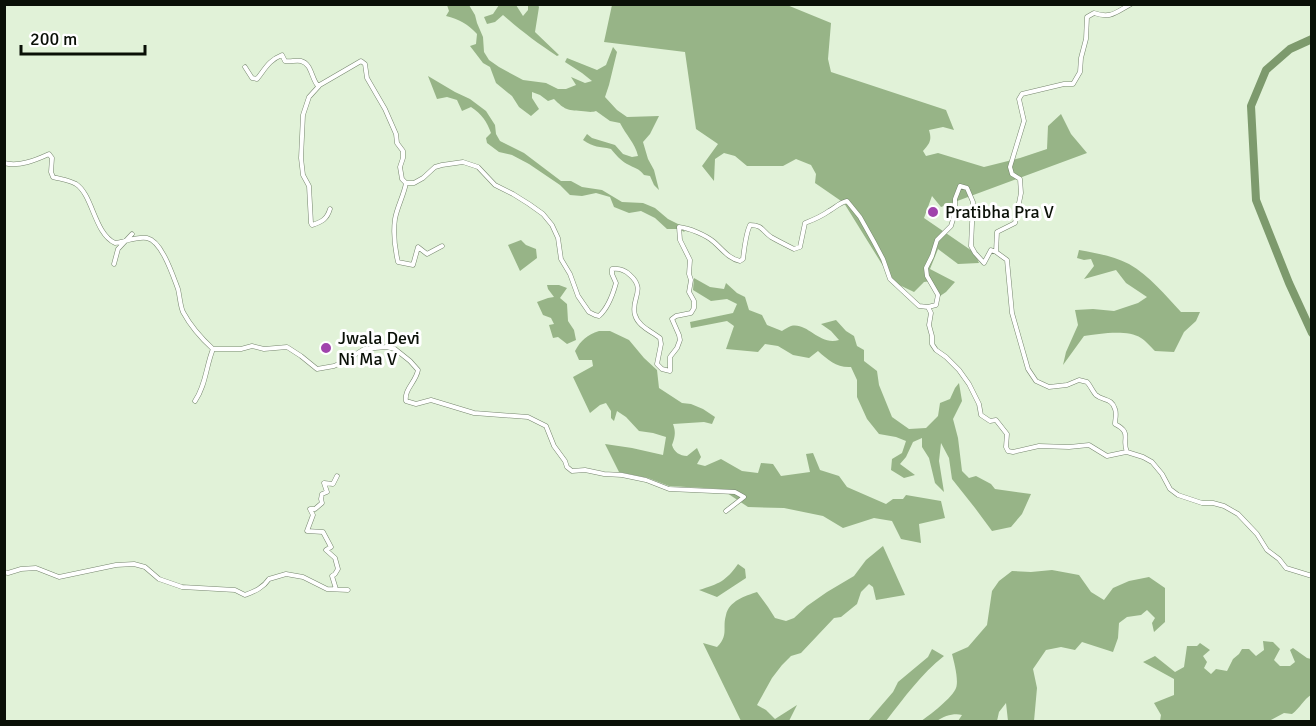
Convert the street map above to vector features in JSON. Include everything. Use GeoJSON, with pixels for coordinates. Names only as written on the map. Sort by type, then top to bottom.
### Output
{"type":"FeatureCollection","features":[{"type":"Feature","properties":{"kind":"street"},"geometry":{"type":"LineString","coordinates":[[996,252],[997,232],[1015,223],[1021,193],[1020,179],[1011,174],[1010,167],[1024,121],[1019,99],[1022,94],[1029,92],[1073,84],[1080,72],[1087,17],[1094,13],[1108,16],[1131,4]]}},
{"type":"Feature","properties":{"kind":"street"},"geometry":{"type":"LineString","coordinates":[[245,67],[252,78],[257,79],[270,61],[282,55],[285,61],[298,60],[306,63],[316,85],[320,85]]}},
{"type":"Feature","properties":{"kind":"street"},"geometry":{"type":"LineString","coordinates":[[330,208],[324,220],[312,225],[309,186],[303,175],[303,115],[309,97],[320,85],[361,61],[365,64],[367,78],[385,109],[396,134],[397,143],[403,151],[400,167],[402,179],[406,183],[414,183],[435,167],[442,165],[463,162],[478,167],[495,185],[529,204],[543,214],[552,225],[558,238],[561,259],[570,274],[578,296],[584,306],[595,315],[599,316],[604,312],[614,289],[616,283],[612,269],[618,268],[628,273],[637,282],[639,289],[634,311],[636,318],[660,338],[657,364],[662,369],[670,371],[670,357],[680,340],[672,319],[691,313],[694,308],[694,301],[689,292],[690,260],[680,240],[679,227],[688,228],[714,242],[734,260],[740,261],[750,225],[757,225],[768,235],[794,249],[800,247],[805,223],[847,201],[860,217],[891,279],[919,306],[928,307],[936,304],[938,295],[927,276],[926,268],[937,240],[951,226],[955,213],[955,199],[960,186],[967,188],[973,202],[971,246],[984,263],[991,250],[1007,260],[1012,313],[1028,369],[1036,381],[1049,387],[1079,380],[1087,382],[1096,395],[1110,400],[1116,412],[1115,424],[1124,430],[1126,435],[1124,447],[1127,452]]}},
{"type":"Feature","properties":{"kind":"street"},"geometry":{"type":"LineString","coordinates":[[4,163],[12,165],[35,161],[50,154],[53,177],[75,184],[86,198],[109,240],[115,243],[149,238],[157,244],[168,263],[183,311],[213,349]]}},
{"type":"Feature","properties":{"kind":"street"},"geometry":{"type":"LineString","coordinates":[[406,183],[395,220],[398,262],[413,265],[418,247],[427,254],[442,246]]}},
{"type":"Feature","properties":{"kind":"street"},"geometry":{"type":"LineString","coordinates":[[114,264],[118,249],[132,234]]}},
{"type":"Feature","properties":{"kind":"street"},"geometry":{"type":"LineString","coordinates":[[928,307],[931,313],[929,324],[932,344],[960,370],[979,404],[981,415],[990,421],[996,420],[1007,434],[1008,451],[1013,452],[1038,446],[1089,445],[1107,456],[1127,452],[1143,457],[1152,462],[1170,489],[1178,495],[1202,503],[1224,506],[1238,514],[1257,534],[1267,550],[1280,559],[1286,568],[1311,576]]}},
{"type":"Feature","properties":{"kind":"street"},"geometry":{"type":"LineString","coordinates":[[213,349],[241,349],[252,346],[264,349],[287,347],[317,369],[334,366],[364,349],[386,347],[395,349],[418,370],[417,377],[405,396],[406,401],[416,404],[431,400],[474,413],[528,417],[546,426],[554,446],[572,471],[622,475],[646,480],[669,489],[735,492],[744,497],[726,511]]}},
{"type":"Feature","properties":{"kind":"street"},"geometry":{"type":"LineString","coordinates":[[195,401],[204,384],[213,349]]}},
{"type":"Feature","properties":{"kind":"street"},"geometry":{"type":"LineString","coordinates":[[336,589],[332,576],[338,569],[335,558],[326,550],[331,547],[323,532],[307,531],[313,515],[310,510],[315,509],[322,502],[322,494],[327,492],[324,483],[333,484],[337,476]]}},
{"type":"Feature","properties":{"kind":"street"},"geometry":{"type":"LineString","coordinates":[[4,572],[36,568],[59,577],[116,565],[134,564],[146,567],[159,579],[182,587],[235,590],[245,595],[259,589],[269,579],[286,574],[303,577],[327,589],[348,590]]}},
{"type":"Feature","properties":{"kind":"green space"},"geometry":{"type":"Polygon","coordinates":[[[447,5],[469,5],[483,37],[484,52],[489,60],[523,80],[546,83],[558,89],[576,85],[571,77],[585,83],[592,81],[565,62],[567,58],[597,70],[606,65],[613,47],[617,52],[605,97],[627,117],[659,116],[643,142],[659,190],[650,176],[644,175],[625,162],[611,149],[594,146],[583,140],[587,134],[592,138],[615,145],[623,154],[638,156],[633,143],[620,123],[610,121],[596,111],[566,109],[554,99],[548,101],[532,92],[532,98],[539,109],[531,116],[519,107],[512,96],[496,83],[490,67],[483,63],[470,46],[476,44],[477,34],[463,22],[446,16],[449,11],[447,5]]]}},
{"type":"Feature","properties":{"kind":"green space"},"geometry":{"type":"Polygon","coordinates":[[[499,5],[516,5],[523,16],[528,10],[528,5],[538,5],[535,32],[559,55],[557,56],[522,31],[503,15],[495,22],[487,24],[484,17],[493,14],[499,5]]]}},
{"type":"Feature","properties":{"kind":"green space"},"geometry":{"type":"Polygon","coordinates":[[[612,5],[787,5],[831,23],[828,59],[831,72],[946,110],[954,130],[943,127],[929,130],[930,141],[923,151],[926,156],[938,153],[984,167],[1020,158],[1047,149],[1048,126],[1061,114],[1071,134],[1087,153],[941,207],[932,196],[924,218],[975,253],[979,263],[958,264],[938,249],[930,269],[955,282],[937,298],[931,281],[924,282],[914,292],[893,282],[844,203],[815,183],[816,174],[811,165],[796,159],[783,166],[747,166],[735,156],[724,153],[715,159],[714,181],[702,166],[718,144],[696,129],[685,52],[604,42],[612,5]]]}},
{"type":"Feature","properties":{"kind":"green space"},"geometry":{"type":"Polygon","coordinates":[[[428,76],[470,99],[486,111],[495,125],[500,141],[524,153],[561,181],[571,181],[582,187],[602,190],[622,202],[643,203],[655,208],[680,225],[685,232],[667,229],[655,218],[641,211],[629,213],[614,207],[610,197],[596,193],[582,196],[570,195],[560,185],[529,164],[512,155],[499,152],[487,143],[486,138],[491,133],[481,115],[471,107],[462,111],[457,100],[447,97],[437,99],[428,76]]]}},
{"type":"Feature","properties":{"kind":"green space"},"geometry":{"type":"Polygon","coordinates":[[[521,240],[536,249],[537,258],[520,271],[508,245],[521,240]]]}},
{"type":"Feature","properties":{"kind":"green space"},"geometry":{"type":"Polygon","coordinates":[[[1079,250],[1111,257],[1129,264],[1150,280],[1181,312],[1200,312],[1196,321],[1184,332],[1174,352],[1155,351],[1147,342],[1135,335],[1097,334],[1084,336],[1063,365],[1078,325],[1075,310],[1114,311],[1138,303],[1147,297],[1126,283],[1116,270],[1084,279],[1094,266],[1091,259],[1077,258],[1079,250]]]}},
{"type":"Feature","properties":{"kind":"green space"},"geometry":{"type":"Polygon","coordinates":[[[694,278],[710,287],[724,289],[726,283],[745,297],[749,310],[762,315],[767,325],[782,331],[791,326],[797,326],[825,340],[839,340],[821,324],[836,320],[854,336],[857,346],[864,350],[864,361],[877,371],[879,385],[892,417],[909,429],[926,428],[938,416],[940,403],[950,399],[959,383],[962,401],[953,419],[962,471],[969,478],[976,476],[991,484],[995,489],[1031,494],[1022,514],[1011,527],[992,531],[952,479],[949,458],[941,443],[939,461],[944,492],[935,483],[929,458],[922,447],[922,438],[913,442],[900,464],[915,475],[904,478],[891,470],[892,459],[902,453],[906,441],[879,434],[867,419],[857,397],[857,380],[851,367],[837,365],[818,351],[809,358],[793,355],[778,346],[765,344],[758,352],[726,349],[734,326],[727,321],[691,328],[690,322],[733,313],[737,304],[727,299],[711,301],[693,290],[694,278]]]}},
{"type":"Feature","properties":{"kind":"green space"},"geometry":{"type":"Polygon","coordinates":[[[547,285],[567,288],[560,298],[567,304],[568,321],[574,330],[576,340],[567,344],[558,337],[553,338],[549,325],[554,324],[551,318],[543,315],[537,302],[554,297],[547,285]]]}},
{"type":"Feature","properties":{"kind":"green space"},"geometry":{"type":"Polygon","coordinates":[[[599,331],[610,331],[629,340],[657,370],[659,388],[682,403],[703,409],[715,417],[712,424],[704,422],[673,424],[675,434],[672,445],[674,450],[687,456],[697,448],[701,457],[697,464],[705,466],[721,459],[742,471],[758,473],[761,463],[773,464],[781,476],[810,472],[806,454],[813,453],[820,470],[839,476],[847,487],[886,504],[893,499],[903,499],[906,495],[941,501],[945,518],[919,524],[921,543],[901,539],[892,521],[874,518],[843,528],[823,516],[784,508],[748,507],[721,489],[669,486],[648,478],[619,472],[605,444],[663,455],[666,437],[639,431],[617,411],[614,421],[606,403],[590,413],[573,377],[593,366],[592,360],[579,360],[575,351],[585,338],[599,331]]]}},
{"type":"Feature","properties":{"kind":"green space"},"geometry":{"type":"Polygon","coordinates":[[[883,546],[905,595],[876,600],[873,587],[869,584],[861,592],[857,604],[841,617],[834,618],[801,653],[791,656],[772,678],[757,705],[775,719],[797,705],[789,721],[741,721],[703,643],[717,647],[721,643],[730,606],[757,592],[775,618],[786,621],[794,618],[827,592],[854,576],[866,560],[883,546]]]}},
{"type":"Feature","properties":{"kind":"green space"},"geometry":{"type":"Polygon","coordinates":[[[738,564],[745,569],[746,578],[717,597],[699,590],[722,581],[738,564]]]}},
{"type":"Feature","properties":{"kind":"green space"},"geometry":{"type":"Polygon","coordinates":[[[1052,570],[1079,575],[1091,592],[1104,600],[1113,588],[1129,581],[1149,577],[1165,588],[1165,622],[1154,632],[1152,623],[1155,618],[1147,610],[1141,615],[1127,617],[1119,623],[1118,638],[1113,652],[1082,642],[1075,650],[1061,647],[1046,650],[1033,669],[1037,688],[1034,721],[1008,721],[1006,703],[999,712],[997,721],[958,721],[962,715],[956,714],[937,721],[921,721],[954,692],[957,680],[952,654],[968,647],[987,625],[992,591],[999,581],[1012,571],[1052,570]]]}},
{"type":"Feature","properties":{"kind":"green space"},"geometry":{"type":"Polygon","coordinates":[[[1263,641],[1273,642],[1280,649],[1274,660],[1280,666],[1290,666],[1295,662],[1290,650],[1293,648],[1311,659],[1311,695],[1292,714],[1284,713],[1269,721],[1160,721],[1161,715],[1154,703],[1174,695],[1174,679],[1143,662],[1155,656],[1175,672],[1184,667],[1187,646],[1197,646],[1200,643],[1210,650],[1203,656],[1207,662],[1204,668],[1211,674],[1216,669],[1227,671],[1233,659],[1242,649],[1249,649],[1256,656],[1264,650],[1263,641]]]}},
{"type":"Feature","properties":{"kind":"green space"},"geometry":{"type":"Polygon","coordinates":[[[932,649],[944,656],[920,678],[886,721],[868,721],[893,692],[898,682],[928,657],[932,649]]]}},
{"type":"Feature","properties":{"kind":"waterway"},"geometry":{"type":"LineString","coordinates":[[1312,39],[1290,49],[1266,70],[1251,106],[1256,200],[1312,333]]}},
{"type":"Feature","properties":{"kind":"place","name":"Pratibha Pra V"},"geometry":{"type":"Point","coordinates":[933,212]}},
{"type":"Feature","properties":{"kind":"place","name":"Jwala Devi Ni Ma V"},"geometry":{"type":"Point","coordinates":[326,348]}}]}
